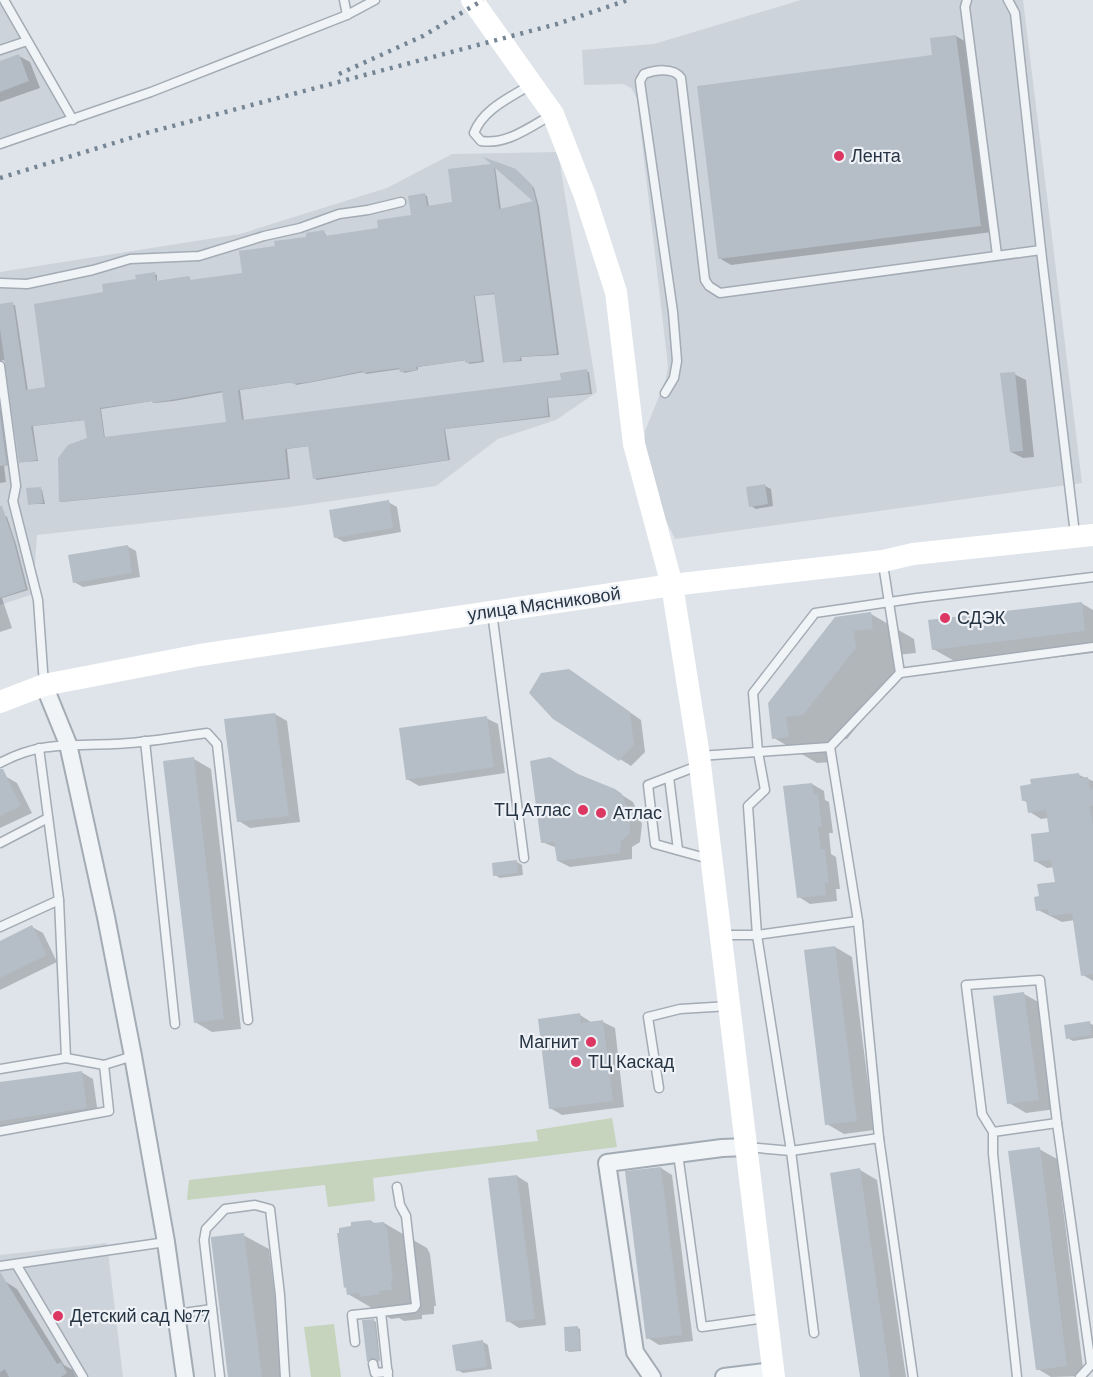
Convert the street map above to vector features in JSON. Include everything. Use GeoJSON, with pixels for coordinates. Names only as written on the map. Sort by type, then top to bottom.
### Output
{"type":"FeatureCollection","features":[{"type":"Feature","properties":{"kind":"street"},"geometry":{"type":"LineString","coordinates":[[472,0],[553,114],[585,196],[616,292],[634,444],[672,585],[712,859],[774,1374],[724,1377]]}},
{"type":"Feature","properties":{"kind":"street","name":"улица Мясниковой"},"geometry":{"type":"LineString","coordinates":[[0,702],[44,685],[200,655],[672,585],[883,561],[913,554],[1084,536]]}},
{"type":"Feature","properties":{"kind":"street"},"geometry":{"type":"LineString","coordinates":[[44,685],[68,744],[106,917],[134,1056],[166,1242],[184,1377]]}},
{"type":"Feature","properties":{"kind":"street"},"geometry":{"type":"LineString","coordinates":[[652,1377],[635,1352],[607,1163],[722,1148],[747,1147]]}},
{"type":"Feature","properties":{"kind":"lane"},"geometry":{"type":"LineString","coordinates":[[4,0],[73,120]]}},
{"type":"Feature","properties":{"kind":"lane"},"geometry":{"type":"LineString","coordinates":[[344,0],[347,15]]}},
{"type":"Feature","properties":{"kind":"lane"},"geometry":{"type":"LineString","coordinates":[[0,144],[151,92],[347,15],[375,0]]}},
{"type":"Feature","properties":{"kind":"lane"},"geometry":{"type":"LineString","coordinates":[[967,0],[965,7],[997,255]]}},
{"type":"Feature","properties":{"kind":"lane"},"geometry":{"type":"LineString","coordinates":[[1008,0],[1015,13],[1041,250],[1084,536]]}},
{"type":"Feature","properties":{"kind":"lane"},"geometry":{"type":"LineString","coordinates":[[0,50],[27,41]]}},
{"type":"Feature","properties":{"kind":"lane"},"geometry":{"type":"LineString","coordinates":[[665,393],[674,378],[677,361],[673,312],[640,89],[641,77],[644,74],[673,71],[681,78],[705,280],[715,291],[783,285],[1041,250]]}},
{"type":"Feature","properties":{"kind":"lane"},"geometry":{"type":"LineString","coordinates":[[532,84],[492,109],[478,122],[474,133],[481,141],[492,143],[504,141],[553,114]]}},
{"type":"Feature","properties":{"kind":"lane"},"geometry":{"type":"LineString","coordinates":[[0,283],[27,284],[130,260],[199,256],[264,236],[300,228],[339,214],[401,202]]}},
{"type":"Feature","properties":{"kind":"lane"},"geometry":{"type":"LineString","coordinates":[[0,366],[16,486],[13,501],[38,600],[44,685]]}},
{"type":"Feature","properties":{"kind":"lane"},"geometry":{"type":"LineString","coordinates":[[883,561],[900,673]]}},
{"type":"Feature","properties":{"kind":"lane"},"geometry":{"type":"LineString","coordinates":[[814,1332],[791,1151],[757,935],[748,806],[765,790],[758,752],[753,693],[814,613],[1093,577]]}},
{"type":"Feature","properties":{"kind":"lane"},"geometry":{"type":"LineString","coordinates":[[492,611],[524,858]]}},
{"type":"Feature","properties":{"kind":"lane"},"geometry":{"type":"LineString","coordinates":[[712,859],[655,844],[648,785],[669,777],[699,760],[758,752],[830,747],[900,673],[1093,647]]}},
{"type":"Feature","properties":{"kind":"lane"},"geometry":{"type":"LineString","coordinates":[[0,763],[39,748],[68,744],[115,744],[207,734],[217,744],[248,1020]]}},
{"type":"Feature","properties":{"kind":"lane"},"geometry":{"type":"LineString","coordinates":[[145,741],[175,1024]]}},
{"type":"Feature","properties":{"kind":"lane"},"geometry":{"type":"LineString","coordinates":[[830,747],[858,921],[879,1138],[913,1377]]}},
{"type":"Feature","properties":{"kind":"lane"},"geometry":{"type":"LineString","coordinates":[[39,748],[58,900],[66,1058]]}},
{"type":"Feature","properties":{"kind":"lane"},"geometry":{"type":"LineString","coordinates":[[669,777],[678,850]]}},
{"type":"Feature","properties":{"kind":"lane"},"geometry":{"type":"LineString","coordinates":[[0,843],[48,818]]}},
{"type":"Feature","properties":{"kind":"lane"},"geometry":{"type":"LineString","coordinates":[[0,927],[58,900]]}},
{"type":"Feature","properties":{"kind":"lane"},"geometry":{"type":"LineString","coordinates":[[721,934],[757,935],[858,921]]}},
{"type":"Feature","properties":{"kind":"lane"},"geometry":{"type":"LineString","coordinates":[[1017,1377],[993,1154],[993,1132],[982,1114],[966,985],[1040,980],[1057,1124],[1091,1365],[1080,1377]]}},
{"type":"Feature","properties":{"kind":"lane"},"geometry":{"type":"LineString","coordinates":[[659,1088],[648,1017],[680,1009],[730,1006]]}},
{"type":"Feature","properties":{"kind":"lane"},"geometry":{"type":"LineString","coordinates":[[0,1069],[66,1058],[104,1065],[134,1056]]}},
{"type":"Feature","properties":{"kind":"lane"},"geometry":{"type":"LineString","coordinates":[[0,1131],[109,1111],[104,1065]]}},
{"type":"Feature","properties":{"kind":"lane"},"geometry":{"type":"LineString","coordinates":[[993,1132],[1057,1124]]}},
{"type":"Feature","properties":{"kind":"lane"},"geometry":{"type":"LineString","coordinates":[[747,1147],[791,1151],[879,1138]]}},
{"type":"Feature","properties":{"kind":"lane"},"geometry":{"type":"LineString","coordinates":[[678,1154],[702,1327],[766,1317]]}},
{"type":"Feature","properties":{"kind":"lane"},"geometry":{"type":"LineString","coordinates":[[355,1342],[352,1315],[414,1308],[416,1305],[406,1214],[400,1205],[397,1187]]}},
{"type":"Feature","properties":{"kind":"lane"},"geometry":{"type":"LineString","coordinates":[[220,1377],[204,1240],[206,1229],[225,1209],[255,1205],[270,1209],[280,1295],[285,1377]]}},
{"type":"Feature","properties":{"kind":"lane"},"geometry":{"type":"LineString","coordinates":[[0,1266],[166,1242]]}},
{"type":"Feature","properties":{"kind":"lane"},"geometry":{"type":"LineString","coordinates":[[16,1264],[83,1377]]}},
{"type":"Feature","properties":{"kind":"lane"},"geometry":{"type":"LineString","coordinates":[[177,1314],[212,1309]]}},
{"type":"Feature","properties":{"kind":"lane"},"geometry":{"type":"LineString","coordinates":[[373,1364],[375,1373],[388,1375],[381,1312]]}},
{"type":"Feature","properties":{"kind":"shaded area"},"geometry":{"type":"Polygon","coordinates":[[[0,0],[27,34],[68,124],[0,146],[0,0]]]}},
{"type":"Feature","properties":{"kind":"shaded area"},"geometry":{"type":"Polygon","coordinates":[[[801,0],[1023,0],[1082,483],[675,539],[663,514],[645,446],[645,431],[666,379],[668,366],[637,99],[632,89],[624,84],[584,85],[582,50],[654,44],[801,0]]]}},
{"type":"Feature","properties":{"kind":"shaded area"},"geometry":{"type":"Polygon","coordinates":[[[558,152],[597,392],[556,420],[498,439],[436,486],[290,507],[37,535],[33,594],[0,605],[0,272],[240,234],[387,188],[452,154],[558,152]]]}},
{"type":"Feature","properties":{"kind":"shaded area","name":"Детский сад №77"},"geometry":{"type":"Polygon","coordinates":[[[107,1243],[123,1377],[0,1377],[0,1255],[107,1243]]]}},
{"type":"Feature","properties":{"kind":"green space"},"geometry":{"type":"Polygon","coordinates":[[[612,1118],[617,1147],[373,1178],[375,1201],[328,1207],[325,1185],[187,1200],[189,1180],[538,1141],[536,1130],[612,1118]]]}},
{"type":"Feature","properties":{"kind":"green space"},"geometry":{"type":"Polygon","coordinates":[[[334,1324],[341,1377],[311,1377],[304,1327],[334,1324]]]}},
{"type":"Feature","properties":{"kind":"building","name":"Лента"},"geometry":{"type":"Polygon","coordinates":[[[956,35],[981,226],[718,259],[697,86],[932,55],[930,38],[956,35]]]}},
{"type":"Feature","properties":{"kind":"building"},"geometry":{"type":"Polygon","coordinates":[[[19,54],[29,81],[0,92],[0,61],[19,54]]]}},
{"type":"Feature","properties":{"kind":"building"},"geometry":{"type":"Polygon","coordinates":[[[483,157],[516,169],[532,185],[537,205],[557,354],[520,357],[520,360],[503,363],[494,293],[474,296],[482,361],[465,363],[465,360],[416,367],[417,370],[400,372],[399,368],[363,373],[363,371],[310,382],[292,384],[292,382],[238,390],[242,420],[561,380],[560,373],[587,369],[590,393],[547,398],[548,416],[444,429],[448,460],[313,479],[308,446],[285,449],[288,478],[59,502],[58,458],[68,445],[87,438],[84,420],[31,426],[37,460],[19,463],[0,329],[0,304],[13,302],[26,390],[45,387],[34,304],[103,292],[102,284],[136,279],[135,275],[155,272],[156,281],[189,276],[190,280],[242,273],[239,251],[275,246],[274,241],[306,237],[306,233],[324,230],[325,236],[378,228],[377,220],[411,215],[408,196],[425,193],[427,206],[452,202],[448,169],[491,164],[483,157]],[[494,167],[499,209],[533,201],[494,167]],[[222,391],[152,403],[152,401],[100,408],[104,437],[226,422],[222,391]]]}},
{"type":"Feature","properties":{"kind":"building"},"geometry":{"type":"Polygon","coordinates":[[[1015,372],[1023,451],[1010,452],[1000,373],[1015,372]]]}},
{"type":"Feature","properties":{"kind":"building"},"geometry":{"type":"Polygon","coordinates":[[[0,414],[7,465],[0,466],[0,414]]]}},
{"type":"Feature","properties":{"kind":"building"},"geometry":{"type":"Polygon","coordinates":[[[765,484],[768,504],[749,507],[746,487],[765,484]]]}},
{"type":"Feature","properties":{"kind":"building"},"geometry":{"type":"Polygon","coordinates":[[[41,487],[43,503],[28,505],[26,488],[41,487]]]}},
{"type":"Feature","properties":{"kind":"building"},"geometry":{"type":"Polygon","coordinates":[[[389,500],[393,528],[334,538],[329,510],[389,500]]]}},
{"type":"Feature","properties":{"kind":"building"},"geometry":{"type":"Polygon","coordinates":[[[0,506],[2,506],[14,542],[26,589],[0,598],[0,506]]]}},
{"type":"Feature","properties":{"kind":"building"},"geometry":{"type":"Polygon","coordinates":[[[128,545],[132,573],[73,583],[68,555],[128,545]]]}},
{"type":"Feature","properties":{"kind":"building"},"geometry":{"type":"Polygon","coordinates":[[[1082,602],[1085,631],[932,650],[928,620],[1082,602]]]}},
{"type":"Feature","properties":{"kind":"building"},"geometry":{"type":"Polygon","coordinates":[[[871,612],[873,629],[854,631],[856,648],[803,715],[786,717],[789,737],[772,739],[768,703],[835,617],[871,612]]]}},
{"type":"Feature","properties":{"kind":"building"},"geometry":{"type":"Polygon","coordinates":[[[569,669],[630,712],[634,745],[619,761],[553,719],[529,693],[541,673],[569,669]]]}},
{"type":"Feature","properties":{"kind":"building"},"geometry":{"type":"Polygon","coordinates":[[[275,713],[289,816],[237,822],[224,719],[275,713]]]}},
{"type":"Feature","properties":{"kind":"building"},"geometry":{"type":"Polygon","coordinates":[[[487,716],[494,767],[406,780],[399,728],[487,716]]]}},
{"type":"Feature","properties":{"kind":"building"},"geometry":{"type":"Polygon","coordinates":[[[194,757],[224,1019],[194,1023],[163,761],[194,757]]]}},
{"type":"Feature","properties":{"kind":"building","name":"ТЦ Атлас"},"geometry":{"type":"Polygon","coordinates":[[[550,757],[578,774],[622,794],[631,817],[629,835],[621,841],[620,853],[557,861],[554,842],[541,843],[530,761],[550,757]]]}},
{"type":"Feature","properties":{"kind":"building"},"geometry":{"type":"Polygon","coordinates":[[[0,769],[3,769],[21,806],[0,816],[0,769]]]}},
{"type":"Feature","properties":{"kind":"building"},"geometry":{"type":"Polygon","coordinates":[[[1079,773],[1080,778],[1088,777],[1090,790],[1093,789],[1093,806],[1090,806],[1093,826],[1093,974],[1081,976],[1072,913],[1049,916],[1048,909],[1036,911],[1034,897],[1039,896],[1037,884],[1055,882],[1051,860],[1034,862],[1031,834],[1049,832],[1046,810],[1028,813],[1026,800],[1022,801],[1020,786],[1031,784],[1030,779],[1079,773]]]}},
{"type":"Feature","properties":{"kind":"building"},"geometry":{"type":"Polygon","coordinates":[[[812,783],[814,795],[818,794],[822,827],[818,827],[821,849],[825,849],[829,883],[825,883],[826,895],[797,898],[783,786],[812,783]]]}},
{"type":"Feature","properties":{"kind":"building"},"geometry":{"type":"Polygon","coordinates":[[[517,860],[518,873],[493,876],[492,863],[517,860]]]}},
{"type":"Feature","properties":{"kind":"building"},"geometry":{"type":"Polygon","coordinates":[[[32,925],[47,955],[0,978],[0,941],[32,925]]]}},
{"type":"Feature","properties":{"kind":"building"},"geometry":{"type":"Polygon","coordinates":[[[835,946],[857,1121],[825,1125],[804,950],[835,946]]]}},
{"type":"Feature","properties":{"kind":"building"},"geometry":{"type":"Polygon","coordinates":[[[1024,992],[1039,1100],[1007,1104],[993,996],[1024,992]]]}},
{"type":"Feature","properties":{"kind":"building","name":"ТЦ Каскад"},"geometry":{"type":"Polygon","coordinates":[[[580,1013],[581,1023],[603,1020],[613,1101],[549,1109],[538,1019],[580,1013]]]}},
{"type":"Feature","properties":{"kind":"building"},"geometry":{"type":"Polygon","coordinates":[[[1090,1021],[1092,1035],[1066,1039],[1064,1025],[1090,1021]]]}},
{"type":"Feature","properties":{"kind":"building"},"geometry":{"type":"Polygon","coordinates":[[[82,1071],[87,1108],[0,1121],[0,1082],[82,1071]]]}},
{"type":"Feature","properties":{"kind":"building"},"geometry":{"type":"Polygon","coordinates":[[[1040,1147],[1067,1366],[1036,1370],[1008,1151],[1040,1147]]]}},
{"type":"Feature","properties":{"kind":"building"},"geometry":{"type":"Polygon","coordinates":[[[661,1167],[682,1335],[646,1339],[625,1171],[661,1167]]]}},
{"type":"Feature","properties":{"kind":"building"},"geometry":{"type":"Polygon","coordinates":[[[860,1168],[890,1377],[860,1377],[830,1173],[860,1168]]]}},
{"type":"Feature","properties":{"kind":"building"},"geometry":{"type":"Polygon","coordinates":[[[517,1175],[535,1319],[506,1322],[488,1178],[517,1175]]]}},
{"type":"Feature","properties":{"kind":"building"},"geometry":{"type":"Polygon","coordinates":[[[371,1220],[372,1223],[384,1222],[385,1228],[387,1227],[392,1290],[379,1291],[380,1294],[360,1297],[359,1293],[347,1295],[346,1287],[344,1288],[337,1233],[339,1233],[339,1228],[351,1226],[351,1222],[371,1220]]]}},
{"type":"Feature","properties":{"kind":"building"},"geometry":{"type":"Polygon","coordinates":[[[244,1233],[262,1377],[228,1377],[211,1237],[244,1233]]]}},
{"type":"Feature","properties":{"kind":"building"},"geometry":{"type":"Polygon","coordinates":[[[0,1272],[57,1364],[61,1362],[67,1373],[61,1377],[9,1377],[5,1369],[0,1372],[0,1272]]]}},
{"type":"Feature","properties":{"kind":"building"},"geometry":{"type":"Polygon","coordinates":[[[374,1319],[379,1362],[372,1358],[367,1362],[362,1320],[374,1319]]]}},
{"type":"Feature","properties":{"kind":"building"},"geometry":{"type":"Polygon","coordinates":[[[578,1326],[580,1350],[565,1351],[564,1327],[578,1326]]]}},
{"type":"Feature","properties":{"kind":"building"},"geometry":{"type":"Polygon","coordinates":[[[483,1340],[487,1367],[456,1371],[452,1345],[483,1340]]]}},
{"type":"Feature","properties":{"kind":"railway"},"geometry":{"type":"LineString","coordinates":[[339,74],[423,36],[483,0]]}},
{"type":"Feature","properties":{"kind":"railway"},"geometry":{"type":"LineString","coordinates":[[0,178],[150,132],[557,24],[628,0]]}},
{"type":"Feature","properties":{"kind":"place","name":"Лента"},"geometry":{"type":"Point","coordinates":[839,156]}},
{"type":"Feature","properties":{"kind":"place","name":"СДЭК"},"geometry":{"type":"Point","coordinates":[945,618]}},
{"type":"Feature","properties":{"kind":"place","name":"ТЦ Атлас"},"geometry":{"type":"Point","coordinates":[583,810]}},
{"type":"Feature","properties":{"kind":"place","name":"Атлас"},"geometry":{"type":"Point","coordinates":[601,813]}},
{"type":"Feature","properties":{"kind":"place","name":"Магнит"},"geometry":{"type":"Point","coordinates":[591,1042]}},
{"type":"Feature","properties":{"kind":"place","name":"ТЦ Каскад"},"geometry":{"type":"Point","coordinates":[576,1062]}},
{"type":"Feature","properties":{"kind":"place","name":"Детский сад №77"},"geometry":{"type":"Point","coordinates":[58,1316]}}]}
